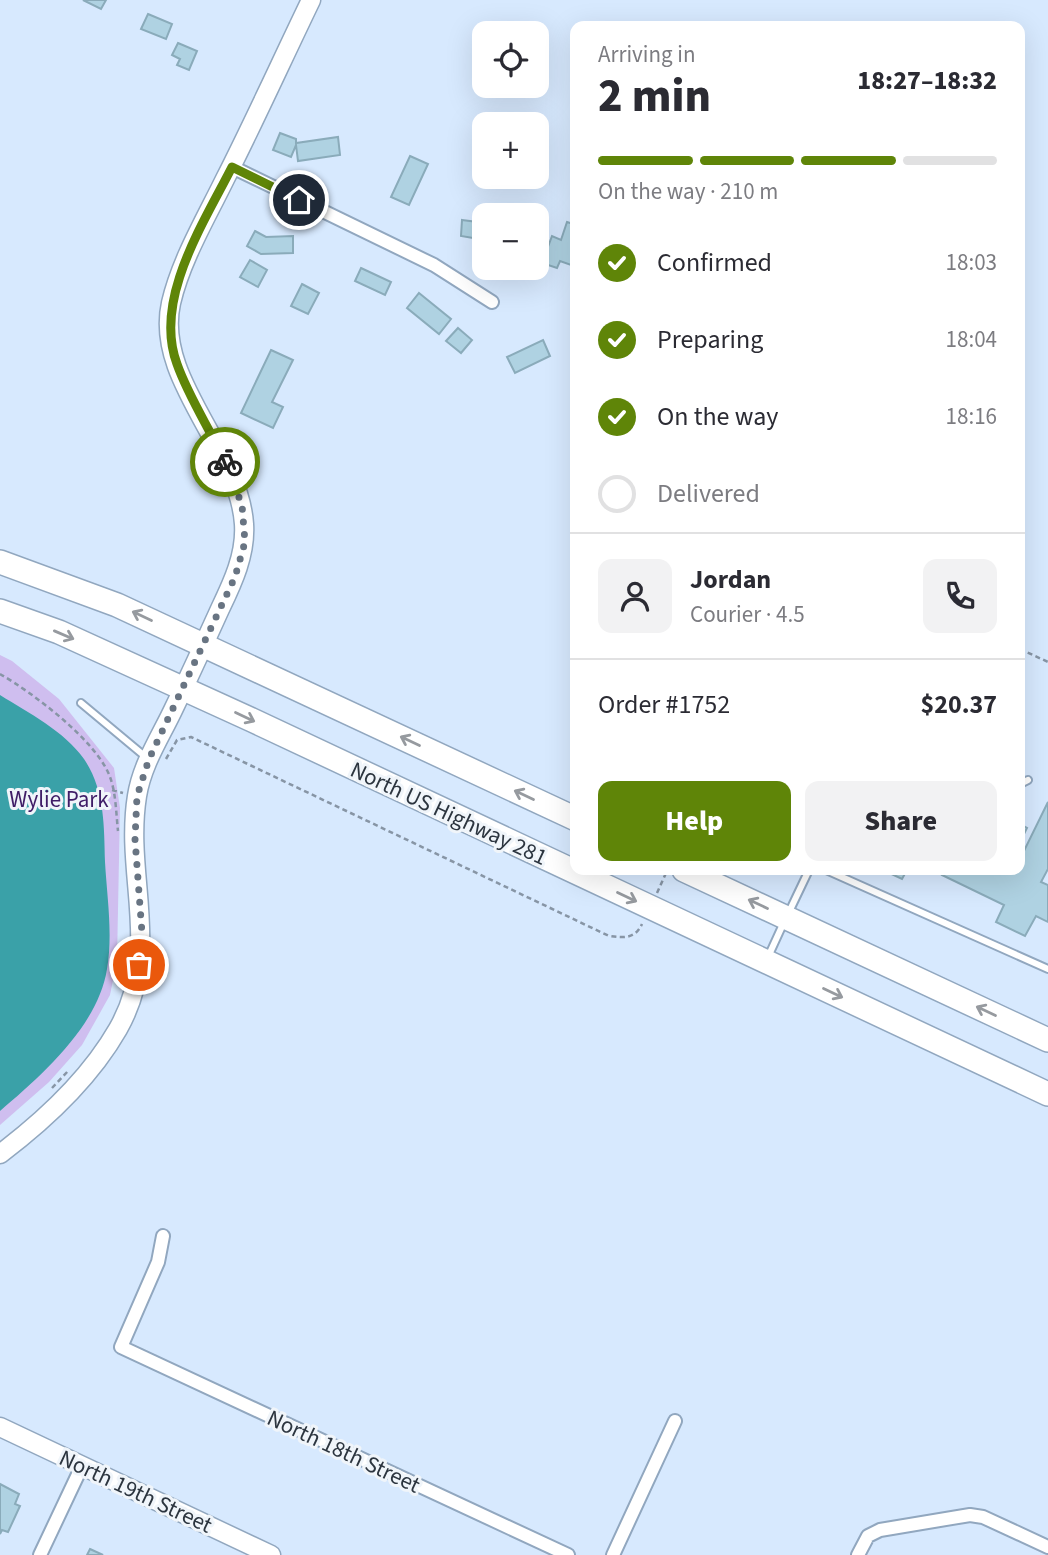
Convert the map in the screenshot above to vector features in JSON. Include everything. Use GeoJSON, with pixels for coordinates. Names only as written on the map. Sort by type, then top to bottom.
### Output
{"type":"FeatureCollection","features":[{"type":"Feature","properties":{"kind":"highway"},"geometry":{"type":"LineString","coordinates":[[0,562],[80,589],[570,816]]}},
{"type":"Feature","properties":{"kind":"highway","name":"North US Highway 281"},"geometry":{"type":"LineString","coordinates":[[0,611],[59,632],[183,688],[570,870]]}},
{"type":"Feature","properties":{"kind":"highway","name":"North US Highway 281"},"geometry":{"type":"LineString","coordinates":[[580,875],[1048,1094]]}},
{"type":"Feature","properties":{"kind":"highway"},"geometry":{"type":"LineString","coordinates":[[695,875],[1048,1040]]}},
{"type":"Feature","properties":{"kind":"street"},"geometry":{"type":"LineString","coordinates":[[0,1154],[26,1134],[88,1071],[118,1029],[137,982],[142,933],[135,839],[137,796],[156,761],[183,688],[235,577],[245,542],[244,522],[235,484],[176,362],[170,320],[171,303],[182,273],[311,0]]}},
{"type":"Feature","properties":{"kind":"street"},"geometry":{"type":"LineString","coordinates":[[232,167],[433,265],[492,303]]}},
{"type":"Feature","properties":{"kind":"street","name":"North 18th Street"},"geometry":{"type":"LineString","coordinates":[[163,1236],[158,1262],[121,1347],[568,1555]]}},
{"type":"Feature","properties":{"kind":"street"},"geometry":{"type":"LineString","coordinates":[[613,1555],[675,1422]]}},
{"type":"Feature","properties":{"kind":"street","name":"North 19th Street"},"geometry":{"type":"LineString","coordinates":[[0,1427],[271,1555]]}},
{"type":"Feature","properties":{"kind":"street"},"geometry":{"type":"LineString","coordinates":[[40,1555],[82,1465]]}},
{"type":"Feature","properties":{"kind":"street"},"geometry":{"type":"LineString","coordinates":[[858,1555],[868,1536],[880,1530],[970,1515],[983,1517],[1048,1547]]}},
{"type":"Feature","properties":{"kind":"lane"},"geometry":{"type":"LineString","coordinates":[[81,703],[156,761]]}},
{"type":"Feature","properties":{"kind":"lane"},"geometry":{"type":"LineString","coordinates":[[766,962],[807,875]]}},
{"type":"Feature","properties":{"kind":"lane"},"geometry":{"type":"LineString","coordinates":[[837,875],[1048,969]]}},
{"type":"Feature","properties":{"kind":"path"},"geometry":{"type":"LineString","coordinates":[[1025,651],[1048,662]]}},
{"type":"Feature","properties":{"kind":"path"},"geometry":{"type":"LineString","coordinates":[[0,674],[45,706],[83,740],[100,760],[110,777],[119,839]]}},
{"type":"Feature","properties":{"kind":"path"},"geometry":{"type":"LineString","coordinates":[[156,761],[177,740],[191,737],[609,936],[625,938],[640,928],[666,875]]}},
{"type":"Feature","properties":{"kind":"path"},"geometry":{"type":"LineString","coordinates":[[112,790],[137,796]]}},
{"type":"Feature","properties":{"kind":"path"},"geometry":{"type":"LineString","coordinates":[[45,1095],[70,1068]]}},
{"type":"Feature","properties":{"kind":"green space","name":"Wylie Park"},"geometry":{"type":"Polygon","coordinates":[[[0,655],[12,661],[59,699],[114,768],[120,808],[117,960],[110,995],[82,1045],[49,1082],[0,1125],[0,655]]]}},
{"type":"Feature","properties":{"kind":"shaded area","name":"Wylie Park"},"geometry":{"type":"Polygon","coordinates":[[[0,695],[67,740],[91,771],[102,809],[110,929],[107,969],[102,990],[92,1010],[66,1048],[0,1111],[0,695]]]}},
{"type":"Feature","properties":{"kind":"building"},"geometry":{"type":"Polygon","coordinates":[[[83,0],[106,0],[101,9],[83,0]]]}},
{"type":"Feature","properties":{"kind":"building"},"geometry":{"type":"Polygon","coordinates":[[[148,14],[172,24],[166,39],[141,29],[148,14]]]}},
{"type":"Feature","properties":{"kind":"building"},"geometry":{"type":"Polygon","coordinates":[[[178,43],[197,51],[189,70],[177,65],[180,59],[172,55],[178,43]]]}},
{"type":"Feature","properties":{"kind":"building"},"geometry":{"type":"Polygon","coordinates":[[[280,133],[296,139],[296,143],[338,137],[340,155],[298,161],[296,145],[291,157],[273,150],[280,133]]]}},
{"type":"Feature","properties":{"kind":"building"},"geometry":{"type":"Polygon","coordinates":[[[410,156],[428,164],[409,205],[391,197],[410,156]]]}},
{"type":"Feature","properties":{"kind":"building"},"geometry":{"type":"Polygon","coordinates":[[[462,220],[472,221],[472,238],[461,236],[462,220]]]}},
{"type":"Feature","properties":{"kind":"building"},"geometry":{"type":"Polygon","coordinates":[[[567,222],[570,223],[570,265],[560,261],[557,268],[549,265],[549,244],[552,236],[561,240],[567,222]]]}},
{"type":"Feature","properties":{"kind":"building"},"geometry":{"type":"Polygon","coordinates":[[[255,231],[266,237],[293,236],[293,253],[261,254],[247,246],[255,231]]]}},
{"type":"Feature","properties":{"kind":"building"},"geometry":{"type":"Polygon","coordinates":[[[250,260],[267,270],[258,287],[240,277],[250,260]]]}},
{"type":"Feature","properties":{"kind":"building"},"geometry":{"type":"Polygon","coordinates":[[[361,268],[391,282],[385,295],[355,281],[361,268]]]}},
{"type":"Feature","properties":{"kind":"building"},"geometry":{"type":"Polygon","coordinates":[[[302,284],[319,293],[308,314],[291,306],[302,284]]]}},
{"type":"Feature","properties":{"kind":"building"},"geometry":{"type":"Polygon","coordinates":[[[419,293],[451,319],[439,334],[407,308],[419,293]]]}},
{"type":"Feature","properties":{"kind":"building"},"geometry":{"type":"Polygon","coordinates":[[[458,328],[472,340],[461,353],[446,341],[458,328]]]}},
{"type":"Feature","properties":{"kind":"building"},"geometry":{"type":"Polygon","coordinates":[[[543,340],[550,356],[515,373],[507,357],[543,340]]]}},
{"type":"Feature","properties":{"kind":"building"},"geometry":{"type":"Polygon","coordinates":[[[271,350],[293,360],[272,402],[283,407],[273,428],[241,413],[271,350]]]}},
{"type":"Feature","properties":{"kind":"building"},"geometry":{"type":"Polygon","coordinates":[[[1048,802],[1048,869],[1041,882],[1048,885],[1048,922],[1036,916],[1025,936],[996,922],[1004,905],[942,875],[1025,875],[1025,849],[1048,802]]]}},
{"type":"Feature","properties":{"kind":"building"},"geometry":{"type":"Polygon","coordinates":[[[0,1484],[19,1494],[15,1504],[20,1506],[8,1532],[2,1530],[0,1534],[0,1484]]]}},
{"type":"Feature","properties":{"kind":"building"},"geometry":{"type":"Polygon","coordinates":[[[90,1549],[103,1555],[87,1555],[90,1549]]]}},
{"type":"Feature","properties":{"kind":"way so far"},"geometry":{"type":"LineString","coordinates":[[139,965],[142,933],[135,839],[137,796],[143,772],[235,577],[245,542],[242,505],[225,462]]}},
{"type":"Feature","properties":{"kind":"route"},"geometry":{"type":"LineString","coordinates":[[225,462],[176,362],[170,334],[171,303],[182,273],[232,167],[299,200]]}}]}
